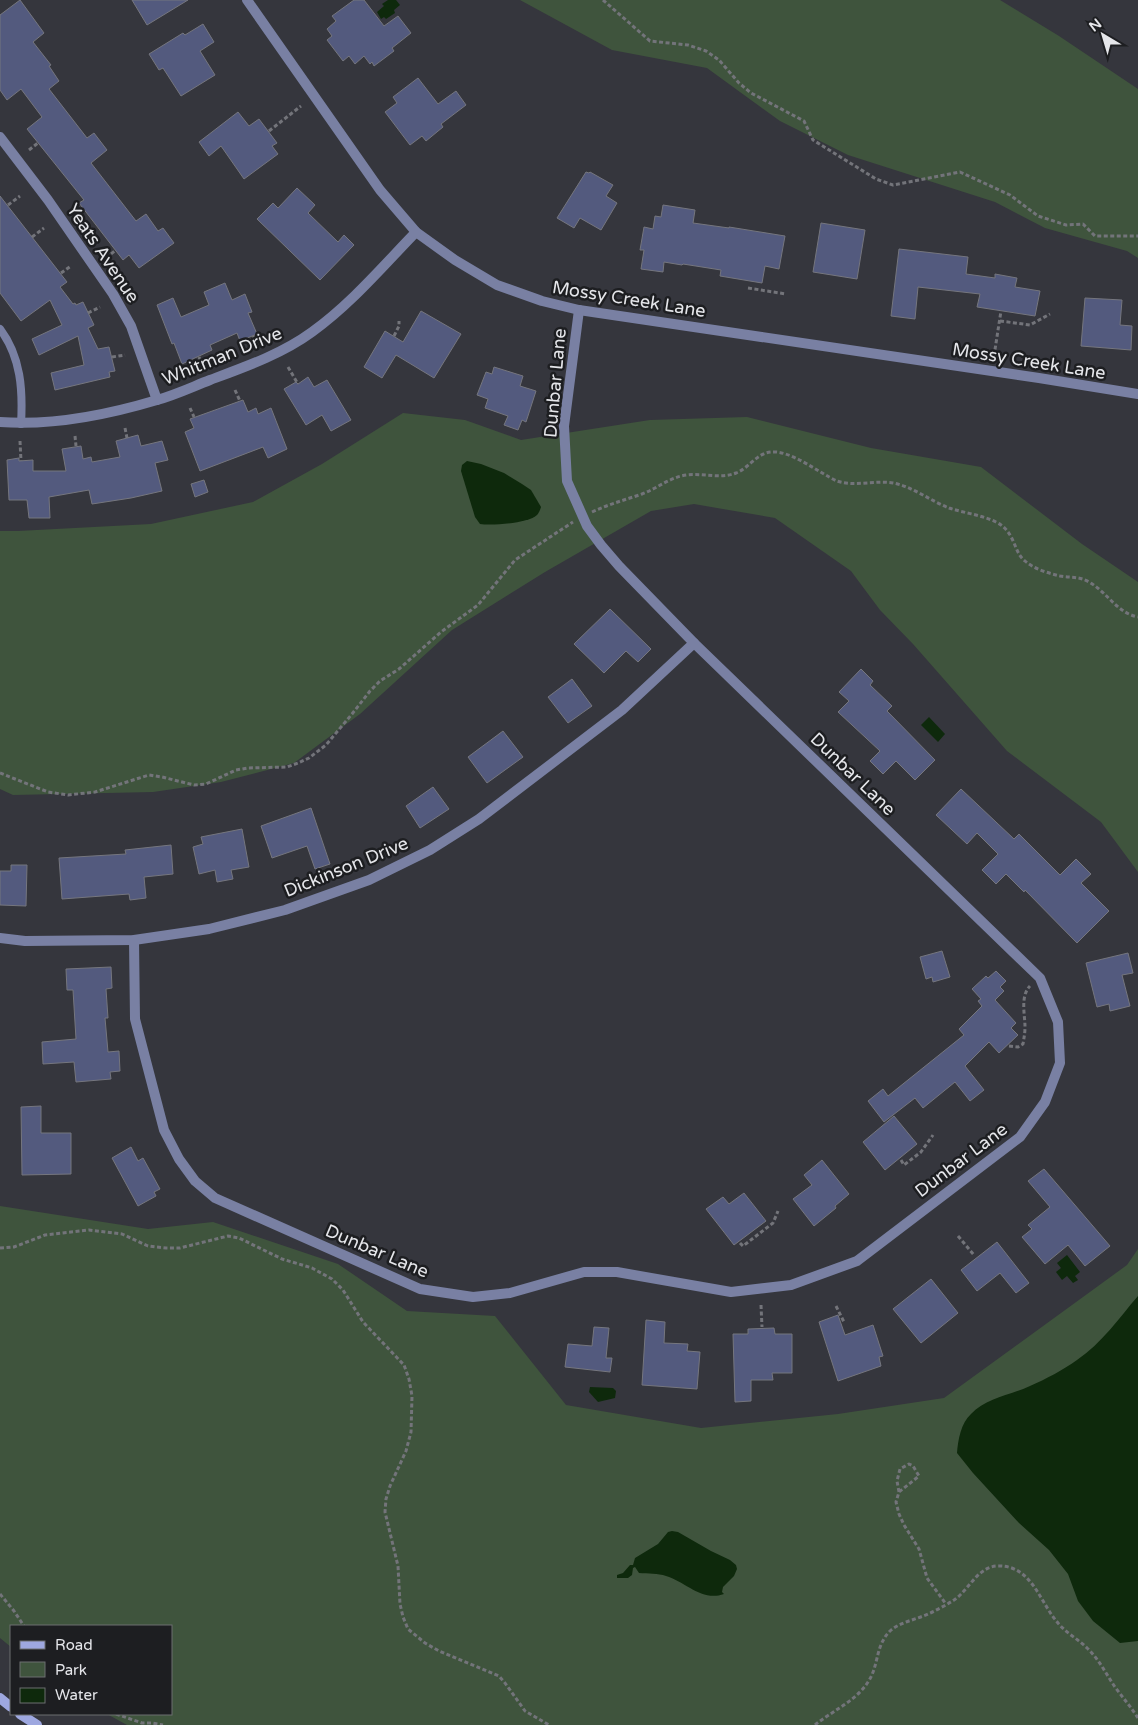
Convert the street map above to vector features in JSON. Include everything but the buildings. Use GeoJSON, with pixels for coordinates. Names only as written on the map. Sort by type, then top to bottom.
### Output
{"type":"FeatureCollection","features":[{"type":"Feature","properties":{"kind":"street","name":"Mossy Creek Lane"},"geometry":{"type":"LineString","coordinates":[[247,0],[380,190],[416,232],[455,260],[496,285],[542,302],[579,310],[1138,394]]}},
{"type":"Feature","properties":{"kind":"street","name":"Yeats Avenue"},"geometry":{"type":"LineString","coordinates":[[0,137],[48,200],[113,294],[131,326],[157,400]]}},
{"type":"Feature","properties":{"kind":"street","name":"Whitman Drive"},"geometry":{"type":"LineString","coordinates":[[0,422],[21,424],[84,418],[157,400],[242,368],[294,344],[332,317],[416,232]]}},
{"type":"Feature","properties":{"kind":"street","name":"Dunbar Lane"},"geometry":{"type":"LineString","coordinates":[[134,940],[135,1019],[164,1130],[179,1159],[195,1180],[214,1198],[420,1289],[473,1297],[510,1293],[584,1272],[617,1272],[730,1292],[791,1285],[857,1260],[1020,1137],[1045,1102],[1060,1063],[1058,1022],[1040,978],[694,643],[601,545],[588,526],[567,481],[564,426],[579,310]]}},
{"type":"Feature","properties":{"kind":"street","name":"Dickinson Drive"},"geometry":{"type":"LineString","coordinates":[[0,938],[25,941],[134,940],[209,929],[285,910],[368,880],[430,850],[484,815],[622,710],[694,643]]}},
{"type":"Feature","properties":{"kind":"street"},"geometry":{"type":"LineString","coordinates":[[0,1698],[10,1706]]}},
{"type":"Feature","properties":{"kind":"street"},"geometry":{"type":"LineString","coordinates":[[22,1715],[37,1725]]}},
{"type":"Feature","properties":{"kind":"lane"},"geometry":{"type":"LineString","coordinates":[[0,329],[10,345],[17,362],[22,405],[21,424]]}},
{"type":"Feature","properties":{"kind":"path"},"geometry":{"type":"LineString","coordinates":[[603,0],[650,41],[688,45],[706,51],[719,60],[738,82],[751,93],[804,121],[812,140],[876,179],[894,185],[960,172],[1010,196],[1038,216],[1066,225],[1083,224],[1095,236],[1138,236]]}},
{"type":"Feature","properties":{"kind":"path"},"geometry":{"type":"LineString","coordinates":[[269,131],[301,106]]}},
{"type":"Feature","properties":{"kind":"path"},"geometry":{"type":"LineString","coordinates":[[29,150],[38,144]]}},
{"type":"Feature","properties":{"kind":"path"},"geometry":{"type":"LineString","coordinates":[[8,205],[20,196]]}},
{"type":"Feature","properties":{"kind":"path"},"geometry":{"type":"LineString","coordinates":[[32,238],[44,228]]}},
{"type":"Feature","properties":{"kind":"path"},"geometry":{"type":"LineString","coordinates":[[106,258],[116,250]]}},
{"type":"Feature","properties":{"kind":"path"},"geometry":{"type":"LineString","coordinates":[[61,273],[71,266]]}},
{"type":"Feature","properties":{"kind":"path"},"geometry":{"type":"LineString","coordinates":[[748,288],[786,294]]}},
{"type":"Feature","properties":{"kind":"path"},"geometry":{"type":"LineString","coordinates":[[88,312],[100,307]]}},
{"type":"Feature","properties":{"kind":"path"},"geometry":{"type":"LineString","coordinates":[[994,356],[1001,311]]}},
{"type":"Feature","properties":{"kind":"path"},"geometry":{"type":"LineString","coordinates":[[1000,321],[1030,325],[1050,314]]}},
{"type":"Feature","properties":{"kind":"path"},"geometry":{"type":"LineString","coordinates":[[394,336],[399,326],[399,321]]}},
{"type":"Feature","properties":{"kind":"path"},"geometry":{"type":"LineString","coordinates":[[253,336],[257,345]]}},
{"type":"Feature","properties":{"kind":"path"},"geometry":{"type":"LineString","coordinates":[[112,358],[125,355]]}},
{"type":"Feature","properties":{"kind":"path"},"geometry":{"type":"LineString","coordinates":[[199,357],[203,367]]}},
{"type":"Feature","properties":{"kind":"path"},"geometry":{"type":"LineString","coordinates":[[288,367],[298,384]]}},
{"type":"Feature","properties":{"kind":"path"},"geometry":{"type":"LineString","coordinates":[[235,390],[240,401]]}},
{"type":"Feature","properties":{"kind":"path"},"geometry":{"type":"LineString","coordinates":[[190,408],[194,417]]}},
{"type":"Feature","properties":{"kind":"path"},"geometry":{"type":"LineString","coordinates":[[125,428],[127,438]]}},
{"type":"Feature","properties":{"kind":"path"},"geometry":{"type":"LineString","coordinates":[[75,436],[76,446]]}},
{"type":"Feature","properties":{"kind":"path"},"geometry":{"type":"LineString","coordinates":[[20,441],[21,461]]}},
{"type":"Feature","properties":{"kind":"path"},"geometry":{"type":"LineString","coordinates":[[0,773],[48,792],[68,795],[95,792],[149,775],[162,776],[194,784],[206,784],[236,770],[287,767],[298,763],[309,758],[326,745],[380,681],[399,669],[441,632],[478,605],[515,560],[550,536],[608,504],[644,493],[672,478],[687,475],[725,476],[737,473],[761,455],[772,452],[784,453],[846,484],[896,483],[950,508],[996,522],[1012,538],[1023,560],[1032,566],[1061,576],[1073,576],[1090,582],[1129,615],[1138,617]]}},
{"type":"Feature","properties":{"kind":"path"},"geometry":{"type":"LineString","coordinates":[[1009,1046],[1018,1047],[1023,1044],[1025,1030],[1024,998],[1026,990],[1040,978]]}},
{"type":"Feature","properties":{"kind":"path"},"geometry":{"type":"LineString","coordinates":[[901,1160],[904,1165],[921,1152],[933,1136]]}},
{"type":"Feature","properties":{"kind":"path"},"geometry":{"type":"LineString","coordinates":[[740,1243],[743,1246],[773,1223],[778,1211]]}},
{"type":"Feature","properties":{"kind":"path"},"geometry":{"type":"LineString","coordinates":[[0,1248],[14,1247],[45,1235],[89,1230],[122,1234],[148,1246],[166,1248],[180,1248],[228,1236],[239,1238],[282,1260],[312,1268],[332,1279],[343,1290],[363,1322],[404,1365],[409,1379],[412,1396],[411,1432],[406,1450],[386,1498],[385,1512],[398,1566],[402,1617],[408,1629],[420,1640],[439,1651],[499,1676],[525,1711],[549,1725]]}},
{"type":"Feature","properties":{"kind":"path"},"geometry":{"type":"LineString","coordinates":[[958,1236],[974,1255]]}},
{"type":"Feature","properties":{"kind":"path"},"geometry":{"type":"LineString","coordinates":[[761,1305],[762,1326]]}},
{"type":"Feature","properties":{"kind":"path"},"geometry":{"type":"LineString","coordinates":[[836,1306],[844,1322]]}},
{"type":"Feature","properties":{"kind":"path"},"geometry":{"type":"LineString","coordinates":[[899,1492],[919,1476],[914,1466],[909,1464],[900,1469],[897,1481],[899,1492],[896,1502],[899,1514],[919,1549],[927,1578],[946,1604]]}},
{"type":"Feature","properties":{"kind":"path"},"geometry":{"type":"LineString","coordinates":[[815,1725],[865,1687],[873,1670],[880,1645],[890,1631],[897,1626],[928,1614],[955,1599],[987,1569],[997,1566],[1009,1567],[1027,1578],[1036,1588],[1058,1623],[1088,1648],[1138,1718]]}},
{"type":"Feature","properties":{"kind":"path"},"geometry":{"type":"LineString","coordinates":[[0,1594],[23,1625]]}},
{"type":"Feature","properties":{"kind":"path"},"geometry":{"type":"LineString","coordinates":[[119,1715],[142,1723],[163,1725]]}},
{"type":"Feature","properties":{"kind":"green space"},"geometry":{"type":"Polygon","coordinates":[[[520,0],[1000,0],[1059,36],[1138,89],[1138,258],[1127,251],[1045,228],[995,202],[848,155],[780,121],[707,68],[612,50],[520,0]]]}},
{"type":"Feature","properties":{"kind":"green space"},"geometry":{"type":"Polygon","coordinates":[[[403,413],[465,420],[521,440],[650,420],[747,417],[871,448],[981,467],[1082,544],[1138,582],[1138,872],[1101,822],[1007,751],[913,644],[880,610],[851,571],[775,518],[694,504],[651,511],[545,572],[452,630],[360,714],[294,763],[221,782],[153,792],[13,795],[0,789],[0,531],[151,524],[253,502],[322,464],[403,413]]]}},
{"type":"Feature","properties":{"kind":"green space"},"geometry":{"type":"Polygon","coordinates":[[[0,1206],[148,1229],[213,1222],[338,1264],[407,1311],[495,1316],[566,1405],[701,1428],[838,1414],[944,1398],[1127,1265],[1138,1249],[1138,1725],[127,1725],[109,1715],[172,1715],[172,1625],[10,1625],[10,1646],[0,1638],[0,1206]]]}},
{"type":"Feature","properties":{"kind":"water"},"geometry":{"type":"Polygon","coordinates":[[[388,0],[396,0],[400,5],[394,10],[395,13],[386,19],[384,17],[381,19],[377,12],[384,6],[382,4],[388,0]]]}},
{"type":"Feature","properties":{"kind":"water"},"geometry":{"type":"Polygon","coordinates":[[[467,461],[504,473],[531,490],[541,507],[538,514],[533,518],[519,522],[480,524],[475,517],[461,471],[462,465],[467,461]]]}},
{"type":"Feature","properties":{"kind":"water"},"geometry":{"type":"Polygon","coordinates":[[[929,717],[945,734],[938,742],[921,725],[929,717]]]}},
{"type":"Feature","properties":{"kind":"water"},"geometry":{"type":"Polygon","coordinates":[[[1067,1255],[1080,1272],[1075,1276],[1078,1280],[1073,1283],[1067,1276],[1062,1280],[1056,1272],[1061,1268],[1057,1263],[1067,1255]]]}},
{"type":"Feature","properties":{"kind":"water"},"geometry":{"type":"Polygon","coordinates":[[[1138,1296],[1138,1641],[1120,1643],[1093,1621],[1078,1601],[1068,1574],[1049,1550],[1019,1523],[957,1453],[962,1427],[977,1409],[991,1400],[1042,1380],[1077,1360],[1102,1338],[1138,1296]]]}},
{"type":"Feature","properties":{"kind":"water"},"geometry":{"type":"Polygon","coordinates":[[[590,1387],[613,1388],[616,1391],[615,1398],[598,1402],[589,1392],[590,1387]]]}},
{"type":"Feature","properties":{"kind":"water"},"geometry":{"type":"Polygon","coordinates":[[[668,1532],[678,1532],[736,1565],[737,1569],[734,1576],[723,1587],[722,1592],[724,1594],[716,1596],[701,1593],[666,1576],[639,1573],[635,1567],[633,1568],[632,1575],[628,1578],[617,1578],[617,1575],[623,1573],[630,1565],[633,1565],[635,1558],[658,1544],[668,1532]]]}}]}
